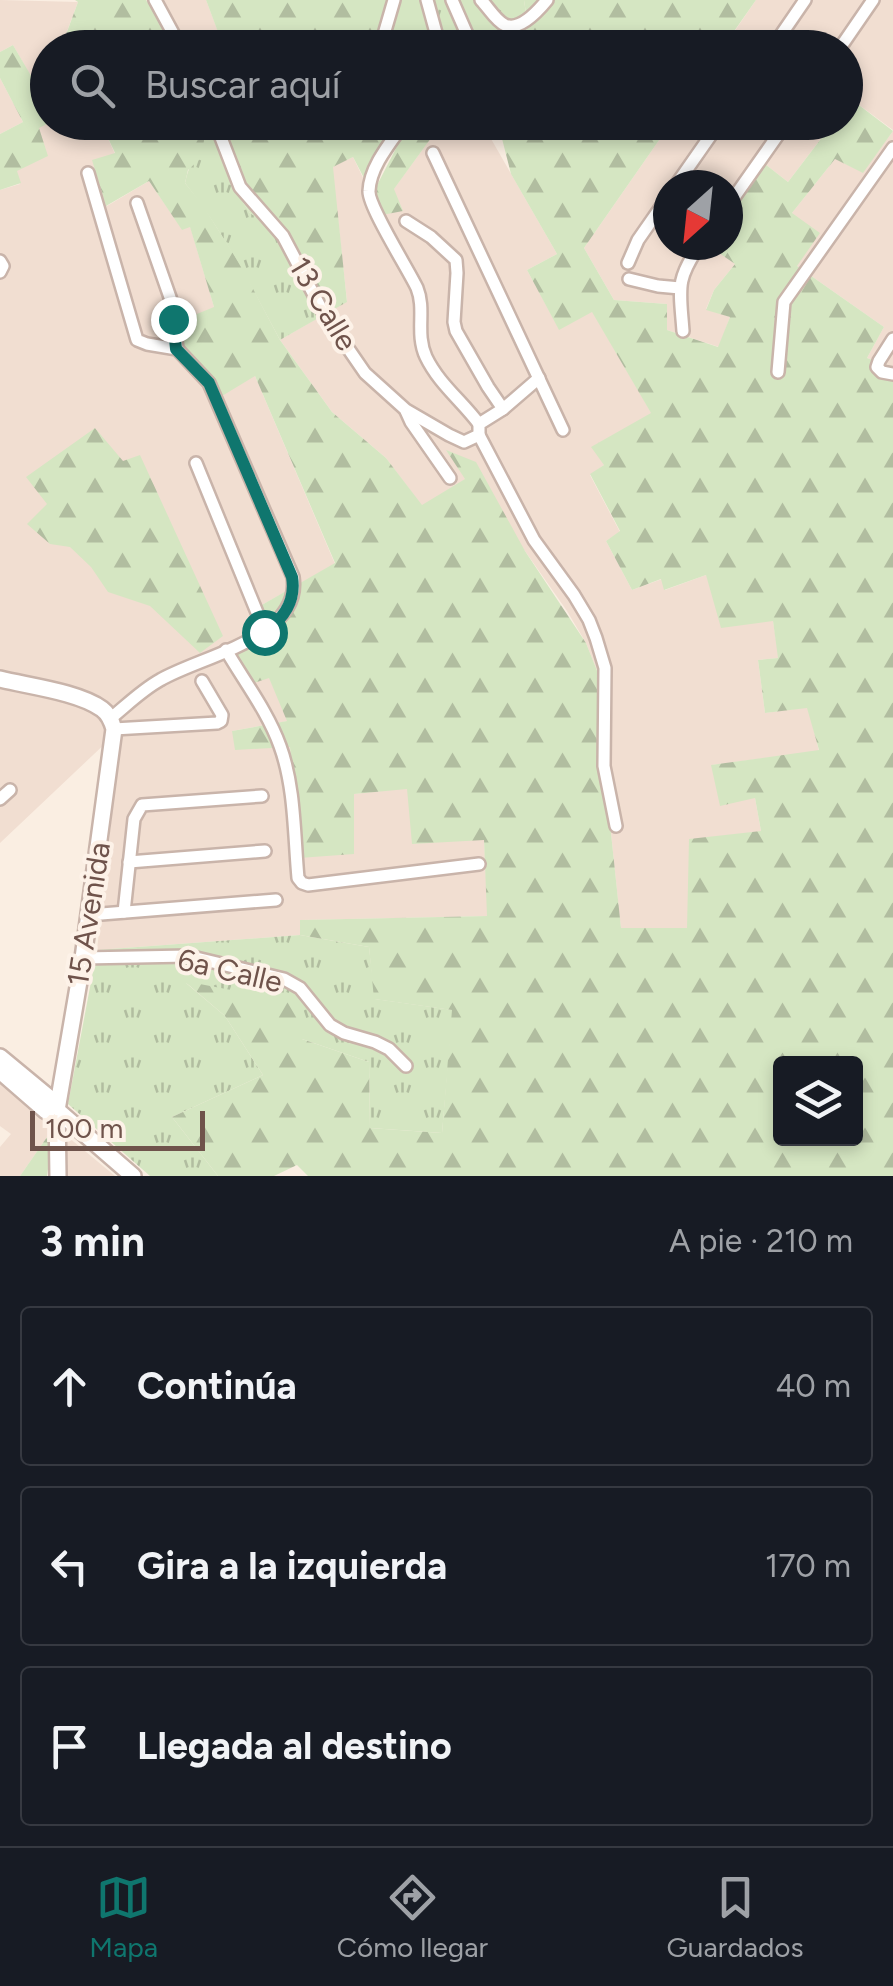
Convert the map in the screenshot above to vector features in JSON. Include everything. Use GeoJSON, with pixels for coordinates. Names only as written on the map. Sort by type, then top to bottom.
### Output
{"type":"FeatureCollection","features":[{"type":"Feature","properties":{"kind":"street"},"geometry":{"type":"LineString","coordinates":[[155,0],[171,30]]}},
{"type":"Feature","properties":{"kind":"street"},"geometry":{"type":"LineString","coordinates":[[385,30],[394,0]]}},
{"type":"Feature","properties":{"kind":"street"},"geometry":{"type":"LineString","coordinates":[[427,0],[435,30]]}},
{"type":"Feature","properties":{"kind":"street"},"geometry":{"type":"LineString","coordinates":[[452,0],[466,30]]}},
{"type":"Feature","properties":{"kind":"street"},"geometry":{"type":"LineString","coordinates":[[481,0],[508,26],[516,26],[542,2]]}},
{"type":"Feature","properties":{"kind":"street"},"geometry":{"type":"LineString","coordinates":[[784,30],[804,0]]}},
{"type":"Feature","properties":{"kind":"street"},"geometry":{"type":"LineString","coordinates":[[851,30],[868,2]]}},
{"type":"Feature","properties":{"kind":"street","name":"13 Calle"},"geometry":{"type":"LineString","coordinates":[[222,140],[240,186],[283,236],[323,312],[365,373],[406,410],[464,442],[477,433]]}},
{"type":"Feature","properties":{"kind":"street"},"geometry":{"type":"LineString","coordinates":[[394,140],[372,176],[370,202],[418,290],[419,334],[436,376],[477,433],[534,540],[589,620],[605,668],[604,766],[616,826]]}},
{"type":"Feature","properties":{"kind":"street"},"geometry":{"type":"LineString","coordinates":[[686,170],[707,140]]}},
{"type":"Feature","properties":{"kind":"street"},"geometry":{"type":"LineString","coordinates":[[743,185],[774,140]]}},
{"type":"Feature","properties":{"kind":"street"},"geometry":{"type":"LineString","coordinates":[[778,372],[784,302],[893,148]]}},
{"type":"Feature","properties":{"kind":"street"},"geometry":{"type":"LineString","coordinates":[[434,153],[563,430]]}},
{"type":"Feature","properties":{"kind":"street"},"geometry":{"type":"LineString","coordinates":[[88,173],[137,340],[176,349],[209,383],[294,589],[288,608],[273,626],[162,678],[140,693],[112,724]]}},
{"type":"Feature","properties":{"kind":"street"},"geometry":{"type":"LineString","coordinates":[[136,202],[172,303],[176,349]]}},
{"type":"Feature","properties":{"kind":"street"},"geometry":{"type":"LineString","coordinates":[[628,263],[653,218]]}},
{"type":"Feature","properties":{"kind":"street"},"geometry":{"type":"LineString","coordinates":[[406,221],[456,260],[456,332],[504,409]]}},
{"type":"Feature","properties":{"kind":"street"},"geometry":{"type":"LineString","coordinates":[[682,331],[683,272],[691,260]]}},
{"type":"Feature","properties":{"kind":"street"},"geometry":{"type":"LineString","coordinates":[[0,261],[0,272]]}},
{"type":"Feature","properties":{"kind":"street"},"geometry":{"type":"LineString","coordinates":[[629,279],[681,294]]}},
{"type":"Feature","properties":{"kind":"street"},"geometry":{"type":"LineString","coordinates":[[893,340],[877,367],[893,374]]}},
{"type":"Feature","properties":{"kind":"street"},"geometry":{"type":"LineString","coordinates":[[477,433],[538,378]]}},
{"type":"Feature","properties":{"kind":"street"},"geometry":{"type":"LineString","coordinates":[[406,410],[450,478]]}},
{"type":"Feature","properties":{"kind":"street"},"geometry":{"type":"LineString","coordinates":[[196,463],[264,632]]}},
{"type":"Feature","properties":{"kind":"street"},"geometry":{"type":"LineString","coordinates":[[226,650],[280,746],[290,796],[298,878],[302,883],[478,864]]}},
{"type":"Feature","properties":{"kind":"street"},"geometry":{"type":"LineString","coordinates":[[0,679],[84,701],[103,709],[112,724]]}},
{"type":"Feature","properties":{"kind":"street"},"geometry":{"type":"LineString","coordinates":[[112,724],[217,723],[222,715],[202,681]]}},
{"type":"Feature","properties":{"kind":"street","name":"15 Avenida"},"geometry":{"type":"LineString","coordinates":[[58,1176],[57,1110],[83,958],[112,724]]}},
{"type":"Feature","properties":{"kind":"street"},"geometry":{"type":"LineString","coordinates":[[0,800],[10,790]]}},
{"type":"Feature","properties":{"kind":"street"},"geometry":{"type":"LineString","coordinates":[[124,912],[134,819],[142,805],[262,796]]}},
{"type":"Feature","properties":{"kind":"street"},"geometry":{"type":"LineString","coordinates":[[130,862],[265,851]]}},
{"type":"Feature","properties":{"kind":"street"},"geometry":{"type":"LineString","coordinates":[[89,915],[276,900]]}},
{"type":"Feature","properties":{"kind":"street","name":"6a Calle"},"geometry":{"type":"LineString","coordinates":[[83,958],[188,956],[284,979],[300,988],[330,1025],[344,1034],[389,1049],[406,1066]]}},
{"type":"Feature","properties":{"kind":"street"},"geometry":{"type":"LineString","coordinates":[[0,1057],[133,1176]]}},
{"type":"Feature","properties":{"kind":"street"},"geometry":{"type":"LineString","coordinates":[[0,1071],[46,1111],[57,1110]]}},
{"type":"Feature","properties":{"kind":"shaded area"},"geometry":{"type":"Polygon","coordinates":[[[0,0],[78,2],[67,30],[30,30],[30,74],[13,45],[0,52],[0,0]]]}},
{"type":"Feature","properties":{"kind":"shaded area"},"geometry":{"type":"Polygon","coordinates":[[[146,0],[206,0],[217,30],[165,30],[146,0]]]}},
{"type":"Feature","properties":{"kind":"shaded area"},"geometry":{"type":"Polygon","coordinates":[[[756,0],[893,0],[893,130],[863,108],[863,30],[735,30],[756,0]]]}},
{"type":"Feature","properties":{"kind":"shaded area"},"geometry":{"type":"Polygon","coordinates":[[[0,78],[23,122],[0,134],[0,78]]]}},
{"type":"Feature","properties":{"kind":"shaded area"},"geometry":{"type":"Polygon","coordinates":[[[893,131],[893,367],[867,358],[884,327],[797,266],[792,213],[835,159],[863,172],[893,131]]]}},
{"type":"Feature","properties":{"kind":"shaded area"},"geometry":{"type":"Polygon","coordinates":[[[32,140],[109,140],[115,154],[107,206],[149,181],[182,229],[190,226],[214,307],[255,376],[335,564],[260,606],[272,631],[269,677],[288,721],[232,731],[290,746],[299,858],[354,794],[408,788],[484,839],[488,916],[301,920],[300,935],[97,950],[120,741],[111,738],[0,843],[0,190],[20,184],[16,171],[32,140]]]}},
{"type":"Feature","properties":{"kind":"shaded area"},"geometry":{"type":"Polygon","coordinates":[[[430,140],[492,140],[557,254],[527,270],[559,329],[592,311],[652,414],[590,475],[620,532],[606,541],[632,590],[662,579],[665,590],[706,575],[773,621],[779,658],[758,660],[765,713],[808,707],[819,751],[712,765],[755,798],[761,831],[688,928],[621,929],[602,683],[586,643],[567,611],[448,452],[466,479],[422,506],[386,458],[332,412],[280,340],[347,301],[332,167],[353,157],[381,215],[402,210],[393,190],[430,140]]]}},
{"type":"Feature","properties":{"kind":"shaded area"},"geometry":{"type":"Polygon","coordinates":[[[659,140],[820,140],[788,182],[765,164],[743,196],[743,170],[653,170],[653,260],[730,260],[735,264],[714,290],[706,309],[730,317],[719,347],[667,330],[667,304],[614,300],[584,248],[659,140]]]}},
{"type":"Feature","properties":{"kind":"shaded area"},"geometry":{"type":"Polygon","coordinates":[[[0,1079],[54,1127],[20,1176],[0,1176],[0,1147],[11,1134],[0,1126],[0,1079]]]}},
{"type":"Feature","properties":{"kind":"shaded area"},"geometry":{"type":"Polygon","coordinates":[[[68,1137],[115,1176],[66,1176],[68,1137]]]}},
{"type":"Feature","properties":{"kind":"green space"},"geometry":{"type":"Polygon","coordinates":[[[75,0],[146,0],[165,30],[68,30],[78,2],[75,0]]]}},
{"type":"Feature","properties":{"kind":"green space"},"geometry":{"type":"Polygon","coordinates":[[[206,0],[388,0],[389,4],[380,30],[217,30],[206,0]]]}},
{"type":"Feature","properties":{"kind":"green space"},"geometry":{"type":"Polygon","coordinates":[[[388,0],[524,0],[528,27],[526,30],[379,30],[388,0]]]}},
{"type":"Feature","properties":{"kind":"green space"},"geometry":{"type":"Polygon","coordinates":[[[524,0],[756,0],[735,30],[526,30],[524,0]]]}},
{"type":"Feature","properties":{"kind":"green space"},"geometry":{"type":"Polygon","coordinates":[[[13,45],[30,74],[30,140],[43,140],[48,156],[17,171],[21,183],[0,190],[0,134],[23,122],[0,78],[0,52],[13,45]]]}},
{"type":"Feature","properties":{"kind":"green space"},"geometry":{"type":"Polygon","coordinates":[[[863,108],[893,131],[863,173],[835,159],[792,213],[820,233],[797,266],[884,327],[867,358],[893,367],[893,1176],[308,1176],[297,1165],[274,1176],[218,1176],[172,1117],[263,1075],[225,1016],[184,981],[304,1004],[302,1039],[369,1062],[370,1128],[442,1133],[452,1010],[374,999],[369,947],[300,935],[300,920],[487,916],[484,840],[412,844],[407,789],[354,794],[354,854],[299,858],[290,747],[235,750],[232,731],[287,721],[269,678],[254,683],[234,650],[271,631],[260,606],[335,563],[255,376],[222,396],[181,346],[182,320],[214,307],[190,227],[182,230],[149,181],[106,206],[92,160],[115,153],[109,140],[204,140],[202,157],[188,170],[185,183],[241,266],[280,340],[332,412],[386,458],[422,505],[465,479],[446,450],[476,462],[525,551],[586,643],[602,683],[621,928],[687,928],[689,839],[761,831],[755,798],[720,806],[711,765],[819,750],[807,708],[765,713],[758,660],[778,658],[773,621],[721,628],[706,575],[664,590],[661,579],[632,590],[606,541],[620,531],[590,474],[604,465],[591,447],[651,413],[592,312],[559,330],[527,270],[557,254],[511,174],[502,140],[659,140],[584,248],[614,300],[667,304],[667,330],[718,347],[730,317],[706,310],[714,290],[735,264],[729,260],[743,260],[743,196],[765,164],[788,182],[820,140],[863,140],[863,108]]]}},
{"type":"Feature","properties":{"kind":"green space"},"geometry":{"type":"Polygon","coordinates":[[[201,140],[220,140],[218,151],[238,195],[250,213],[275,229],[322,316],[280,340],[224,240],[185,183],[201,140]]]}},
{"type":"Feature","properties":{"kind":"green space"},"geometry":{"type":"Polygon","coordinates":[[[220,140],[387,140],[365,180],[353,157],[333,167],[347,302],[322,316],[275,229],[250,213],[218,151],[220,140]]]}},
{"type":"Feature","properties":{"kind":"green space"},"geometry":{"type":"Polygon","coordinates":[[[400,140],[430,140],[394,189],[403,211],[382,215],[372,195],[400,140]]]}},
{"type":"Feature","properties":{"kind":"green space"},"geometry":{"type":"Polygon","coordinates":[[[95,428],[123,461],[140,455],[223,636],[200,653],[150,606],[108,592],[91,567],[70,547],[50,544],[27,524],[47,504],[26,477],[95,428]]]}},
{"type":"Feature","properties":{"kind":"green space"},"geometry":{"type":"Polygon","coordinates":[[[300,935],[369,947],[375,999],[453,1010],[442,1133],[370,1128],[369,1062],[302,1039],[186,983],[225,1016],[263,1075],[172,1117],[218,1176],[150,1176],[68,1104],[97,950],[300,935]]]}},
{"type":"Feature","properties":{"kind":"green space"},"geometry":{"type":"Polygon","coordinates":[[[54,1127],[47,1176],[20,1176],[54,1127]]]}},
{"type":"Feature","properties":{"kind":"route"},"geometry":{"type":"LineString","coordinates":[[173,319],[176,349],[209,383],[292,577],[294,589],[288,608],[264,632]]}}]}
